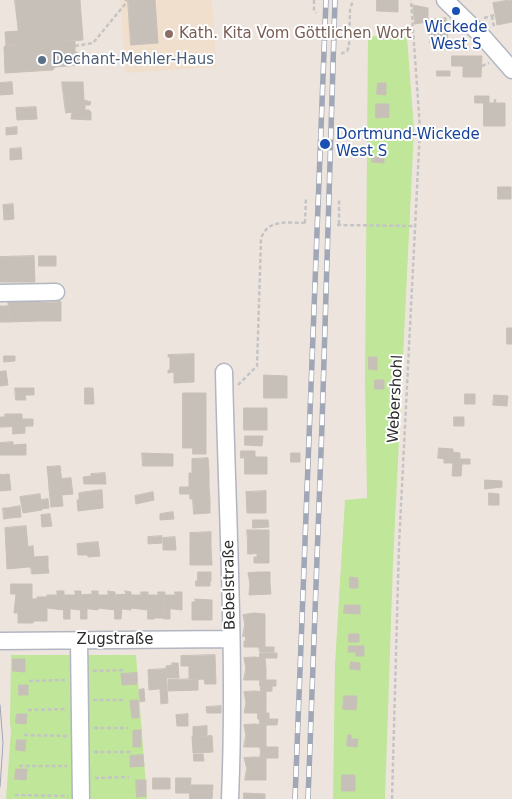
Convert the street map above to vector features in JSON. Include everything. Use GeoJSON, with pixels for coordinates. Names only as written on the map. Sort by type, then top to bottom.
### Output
{"type":"FeatureCollection","features":[{"type":"Feature","properties":{"kind":"street"},"geometry":{"type":"LineString","coordinates":[[444,0],[484,38],[512,70]]}},
{"type":"Feature","properties":{"kind":"street"},"geometry":{"type":"LineString","coordinates":[[0,293],[56,292]]}},
{"type":"Feature","properties":{"kind":"street","name":"Bebelstraße"},"geometry":{"type":"LineString","coordinates":[[224,372],[231,639],[232,720],[230,799]]}},
{"type":"Feature","properties":{"kind":"street","name":"Zugstraße"},"geometry":{"type":"LineString","coordinates":[[0,641],[231,639]]}},
{"type":"Feature","properties":{"kind":"street"},"geometry":{"type":"LineString","coordinates":[[79,640],[81,797]]}},
{"type":"Feature","properties":{"kind":"path"},"geometry":{"type":"LineString","coordinates":[[75,46],[93,44],[126,3],[126,0]]}},
{"type":"Feature","properties":{"kind":"path"},"geometry":{"type":"LineString","coordinates":[[314,0],[314,11],[316,13]]}},
{"type":"Feature","properties":{"kind":"path"},"geometry":{"type":"LineString","coordinates":[[341,54],[349,48],[352,0]]}},
{"type":"Feature","properties":{"kind":"path","name":"Webershohl"},"geometry":{"type":"LineString","coordinates":[[392,799],[400,545],[420,129],[411,0]]}},
{"type":"Feature","properties":{"kind":"path"},"geometry":{"type":"LineString","coordinates":[[479,22],[493,15],[495,30]]}},
{"type":"Feature","properties":{"kind":"path"},"geometry":{"type":"LineString","coordinates":[[225,397],[257,366],[261,239],[263,232],[273,224],[306,223],[306,197]]}},
{"type":"Feature","properties":{"kind":"path"},"geometry":{"type":"LineString","coordinates":[[339,198],[338,224],[415,226]]}},
{"type":"Feature","properties":{"kind":"path"},"geometry":{"type":"LineString","coordinates":[[29,681],[124,670]]}},
{"type":"Feature","properties":{"kind":"path"},"geometry":{"type":"LineString","coordinates":[[28,710],[124,700]]}},
{"type":"Feature","properties":{"kind":"path"},"geometry":{"type":"LineString","coordinates":[[80,752],[128,728]]}},
{"type":"Feature","properties":{"kind":"path"},"geometry":{"type":"LineString","coordinates":[[24,735],[80,752],[129,778]]}},
{"type":"Feature","properties":{"kind":"path"},"geometry":{"type":"LineString","coordinates":[[18,766],[80,752],[131,752]]}},
{"type":"Feature","properties":{"kind":"path"},"geometry":{"type":"LineString","coordinates":[[15,795],[81,797]]}},
{"type":"Feature","properties":{"kind":"shaded area","name":"Kath. Kita Vom Göttlichen Wort"},"geometry":{"type":"Polygon","coordinates":[[[120,0],[212,0],[217,67],[125,73],[120,0]]]}},
{"type":"Feature","properties":{"kind":"green space"},"geometry":{"type":"Polygon","coordinates":[[[368,36],[407,37],[414,130],[393,563],[385,799],[333,799],[335,664],[345,500],[367,498],[365,379],[368,36]]]}},
{"type":"Feature","properties":{"kind":"green space"},"geometry":{"type":"Polygon","coordinates":[[[11,655],[136,655],[147,799],[6,799],[11,730],[11,655]]]}},
{"type":"Feature","properties":{"kind":"building"},"geometry":{"type":"Polygon","coordinates":[[[15,0],[24,0],[27,44],[6,45],[5,32],[18,31],[15,0]]]}},
{"type":"Feature","properties":{"kind":"building"},"geometry":{"type":"Polygon","coordinates":[[[24,0],[80,0],[83,40],[27,44],[24,0]]]}},
{"type":"Feature","properties":{"kind":"building"},"geometry":{"type":"Polygon","coordinates":[[[128,0],[155,0],[158,43],[131,45],[128,0]]]}},
{"type":"Feature","properties":{"kind":"building"},"geometry":{"type":"Polygon","coordinates":[[[377,0],[398,0],[398,12],[377,11],[377,0]]]}},
{"type":"Feature","properties":{"kind":"building"},"geometry":{"type":"Polygon","coordinates":[[[512,0],[512,22],[497,25],[493,3],[512,0]]]}},
{"type":"Feature","properties":{"kind":"building"},"geometry":{"type":"Polygon","coordinates":[[[413,5],[428,8],[428,22],[415,24],[413,5]]]}},
{"type":"Feature","properties":{"kind":"building"},"geometry":{"type":"Polygon","coordinates":[[[446,18],[449,49],[443,50],[442,42],[430,43],[428,20],[446,18]]]}},
{"type":"Feature","properties":{"kind":"building","name":"Dechant-Mehler-Haus"},"geometry":{"type":"Polygon","coordinates":[[[75,40],[75,51],[79,54],[80,65],[55,67],[53,70],[5,73],[5,46],[75,40]]]}},
{"type":"Feature","properties":{"kind":"building"},"geometry":{"type":"Polygon","coordinates":[[[452,56],[482,56],[481,77],[463,77],[463,66],[452,66],[452,56]]]}},
{"type":"Feature","properties":{"kind":"building"},"geometry":{"type":"Polygon","coordinates":[[[437,71],[450,71],[450,76],[437,76],[437,71]]]}},
{"type":"Feature","properties":{"kind":"building"},"geometry":{"type":"Polygon","coordinates":[[[12,82],[13,94],[0,95],[0,83],[12,82]]]}},
{"type":"Feature","properties":{"kind":"building"},"geometry":{"type":"Polygon","coordinates":[[[62,82],[83,82],[84,100],[91,102],[90,105],[85,105],[85,110],[91,112],[91,120],[71,119],[72,112],[66,113],[62,82]]]}},
{"type":"Feature","properties":{"kind":"building"},"geometry":{"type":"Polygon","coordinates":[[[378,83],[386,83],[386,95],[377,94],[378,83]]]}},
{"type":"Feature","properties":{"kind":"building"},"geometry":{"type":"Polygon","coordinates":[[[475,96],[489,96],[489,103],[475,103],[475,96]]]}},
{"type":"Feature","properties":{"kind":"building"},"geometry":{"type":"Polygon","coordinates":[[[484,103],[505,103],[505,126],[484,126],[484,103]]]}},
{"type":"Feature","properties":{"kind":"building"},"geometry":{"type":"Polygon","coordinates":[[[376,104],[389,104],[389,117],[376,118],[376,104]]]}},
{"type":"Feature","properties":{"kind":"building"},"geometry":{"type":"Polygon","coordinates":[[[36,107],[37,119],[17,120],[16,108],[36,107]]]}},
{"type":"Feature","properties":{"kind":"building"},"geometry":{"type":"Polygon","coordinates":[[[17,127],[17,134],[6,135],[6,128],[17,127]]]}},
{"type":"Feature","properties":{"kind":"building"},"geometry":{"type":"Polygon","coordinates":[[[373,129],[383,129],[383,138],[373,138],[373,129]]]}},
{"type":"Feature","properties":{"kind":"building"},"geometry":{"type":"Polygon","coordinates":[[[21,148],[22,159],[10,160],[10,149],[21,148]]]}},
{"type":"Feature","properties":{"kind":"building"},"geometry":{"type":"Polygon","coordinates":[[[372,157],[384,157],[384,163],[372,162],[372,157]]]}},
{"type":"Feature","properties":{"kind":"building"},"geometry":{"type":"Polygon","coordinates":[[[498,187],[511,187],[511,199],[498,199],[498,187]]]}},
{"type":"Feature","properties":{"kind":"building"},"geometry":{"type":"Polygon","coordinates":[[[13,204],[14,219],[4,220],[3,205],[13,204]]]}},
{"type":"Feature","properties":{"kind":"building"},"geometry":{"type":"Polygon","coordinates":[[[34,256],[35,282],[0,282],[0,257],[34,256]]]}},
{"type":"Feature","properties":{"kind":"building"},"geometry":{"type":"Polygon","coordinates":[[[39,256],[56,256],[56,266],[39,266],[39,256]]]}},
{"type":"Feature","properties":{"kind":"building"},"geometry":{"type":"Polygon","coordinates":[[[40,301],[40,321],[9,322],[8,302],[40,301]]]}},
{"type":"Feature","properties":{"kind":"building"},"geometry":{"type":"Polygon","coordinates":[[[61,302],[61,321],[40,321],[40,303],[61,302]]]}},
{"type":"Feature","properties":{"kind":"building"},"geometry":{"type":"Polygon","coordinates":[[[0,306],[9,306],[9,322],[0,322],[0,306]]]}},
{"type":"Feature","properties":{"kind":"building"},"geometry":{"type":"Polygon","coordinates":[[[507,328],[512,328],[512,344],[507,344],[507,328]]]}},
{"type":"Feature","properties":{"kind":"building"},"geometry":{"type":"Polygon","coordinates":[[[194,354],[194,382],[174,383],[174,372],[168,373],[168,370],[170,370],[170,357],[168,355],[194,354]]]}},
{"type":"Feature","properties":{"kind":"building"},"geometry":{"type":"Polygon","coordinates":[[[4,356],[15,356],[15,361],[4,362],[4,356]]]}},
{"type":"Feature","properties":{"kind":"building"},"geometry":{"type":"Polygon","coordinates":[[[369,357],[377,357],[377,370],[369,369],[369,357]]]}},
{"type":"Feature","properties":{"kind":"building"},"geometry":{"type":"Polygon","coordinates":[[[6,371],[8,385],[0,386],[0,372],[6,371]]]}},
{"type":"Feature","properties":{"kind":"building"},"geometry":{"type":"Polygon","coordinates":[[[264,375],[287,376],[287,386],[264,386],[264,375]]]}},
{"type":"Feature","properties":{"kind":"building"},"geometry":{"type":"Polygon","coordinates":[[[375,380],[384,380],[384,389],[375,389],[375,380]]]}},
{"type":"Feature","properties":{"kind":"building"},"geometry":{"type":"Polygon","coordinates":[[[264,386],[287,386],[287,398],[264,398],[264,386]]]}},
{"type":"Feature","properties":{"kind":"building"},"geometry":{"type":"Polygon","coordinates":[[[15,388],[34,388],[34,395],[25,395],[26,400],[16,400],[15,388]]]}},
{"type":"Feature","properties":{"kind":"building"},"geometry":{"type":"Polygon","coordinates":[[[85,388],[93,388],[94,404],[85,404],[85,388]]]}},
{"type":"Feature","properties":{"kind":"building"},"geometry":{"type":"Polygon","coordinates":[[[183,393],[206,393],[206,424],[183,424],[183,393]]]}},
{"type":"Feature","properties":{"kind":"building"},"geometry":{"type":"Polygon","coordinates":[[[465,394],[475,394],[475,404],[465,404],[465,394]]]}},
{"type":"Feature","properties":{"kind":"building"},"geometry":{"type":"Polygon","coordinates":[[[494,395],[508,396],[507,406],[493,405],[494,395]]]}},
{"type":"Feature","properties":{"kind":"building"},"geometry":{"type":"Polygon","coordinates":[[[244,408],[267,408],[267,419],[244,419],[244,408]]]}},
{"type":"Feature","properties":{"kind":"building"},"geometry":{"type":"Polygon","coordinates":[[[5,414],[22,414],[22,419],[33,419],[33,426],[0,427],[0,417],[5,417],[5,414]]]}},
{"type":"Feature","properties":{"kind":"building"},"geometry":{"type":"Polygon","coordinates":[[[454,417],[464,417],[464,426],[454,426],[454,417]]]}},
{"type":"Feature","properties":{"kind":"building"},"geometry":{"type":"Polygon","coordinates":[[[244,419],[267,419],[267,430],[244,430],[244,419]]]}},
{"type":"Feature","properties":{"kind":"building"},"geometry":{"type":"Polygon","coordinates":[[[183,424],[206,424],[206,436],[183,436],[183,424]]]}},
{"type":"Feature","properties":{"kind":"building"},"geometry":{"type":"Polygon","coordinates":[[[13,426],[25,426],[25,433],[13,434],[13,426]]]}},
{"type":"Feature","properties":{"kind":"building"},"geometry":{"type":"Polygon","coordinates":[[[183,436],[206,436],[206,448],[183,448],[183,436]]]}},
{"type":"Feature","properties":{"kind":"building"},"geometry":{"type":"Polygon","coordinates":[[[245,436],[263,436],[262,446],[245,445],[245,436]]]}},
{"type":"Feature","properties":{"kind":"building"},"geometry":{"type":"Polygon","coordinates":[[[13,442],[13,445],[26,444],[26,455],[0,455],[0,443],[13,442]]]}},
{"type":"Feature","properties":{"kind":"building"},"geometry":{"type":"Polygon","coordinates":[[[193,448],[206,448],[206,454],[193,454],[193,448]]]}},
{"type":"Feature","properties":{"kind":"building"},"geometry":{"type":"Polygon","coordinates":[[[439,448],[453,449],[453,452],[460,453],[460,459],[470,459],[470,464],[462,464],[461,476],[452,476],[453,463],[444,463],[444,459],[438,458],[439,448]]]}},
{"type":"Feature","properties":{"kind":"building"},"geometry":{"type":"Polygon","coordinates":[[[241,451],[255,451],[255,457],[241,458],[241,451]]]}},
{"type":"Feature","properties":{"kind":"building"},"geometry":{"type":"Polygon","coordinates":[[[142,453],[173,454],[173,466],[143,466],[142,453]]]}},
{"type":"Feature","properties":{"kind":"building"},"geometry":{"type":"Polygon","coordinates":[[[291,453],[300,453],[300,462],[291,462],[291,453]]]}},
{"type":"Feature","properties":{"kind":"building"},"geometry":{"type":"Polygon","coordinates":[[[245,457],[267,457],[267,474],[245,474],[245,457]]]}},
{"type":"Feature","properties":{"kind":"building"},"geometry":{"type":"Polygon","coordinates":[[[208,458],[209,471],[192,471],[192,459],[208,458]]]}},
{"type":"Feature","properties":{"kind":"building"},"geometry":{"type":"Polygon","coordinates":[[[60,466],[61,471],[58,474],[48,475],[47,467],[60,466]]]}},
{"type":"Feature","properties":{"kind":"building"},"geometry":{"type":"Polygon","coordinates":[[[192,471],[209,471],[209,485],[189,486],[189,473],[192,473],[192,471]]]}},
{"type":"Feature","properties":{"kind":"building"},"geometry":{"type":"Polygon","coordinates":[[[61,473],[62,488],[49,489],[48,475],[61,473]]]}},
{"type":"Feature","properties":{"kind":"building"},"geometry":{"type":"Polygon","coordinates":[[[105,473],[106,484],[84,484],[83,477],[91,476],[91,474],[105,473]]]}},
{"type":"Feature","properties":{"kind":"building"},"geometry":{"type":"Polygon","coordinates":[[[9,474],[11,490],[0,491],[0,475],[9,474]]]}},
{"type":"Feature","properties":{"kind":"building"},"geometry":{"type":"Polygon","coordinates":[[[71,478],[72,487],[62,488],[61,479],[71,478]]]}},
{"type":"Feature","properties":{"kind":"building"},"geometry":{"type":"Polygon","coordinates":[[[485,480],[502,481],[502,487],[485,489],[485,480]]]}},
{"type":"Feature","properties":{"kind":"building"},"geometry":{"type":"Polygon","coordinates":[[[209,485],[210,500],[190,499],[189,486],[209,485]]]}},
{"type":"Feature","properties":{"kind":"building"},"geometry":{"type":"Polygon","coordinates":[[[72,487],[73,494],[62,495],[61,488],[72,487]]]}},
{"type":"Feature","properties":{"kind":"building"},"geometry":{"type":"Polygon","coordinates":[[[180,487],[189,487],[190,494],[180,494],[180,487]]]}},
{"type":"Feature","properties":{"kind":"building"},"geometry":{"type":"Polygon","coordinates":[[[61,488],[63,506],[51,507],[49,489],[61,488]]]}},
{"type":"Feature","properties":{"kind":"building"},"geometry":{"type":"Polygon","coordinates":[[[102,490],[103,508],[78,511],[77,500],[79,500],[79,493],[102,490]]]}},
{"type":"Feature","properties":{"kind":"building"},"geometry":{"type":"Polygon","coordinates":[[[266,491],[266,513],[247,513],[246,492],[266,491]]]}},
{"type":"Feature","properties":{"kind":"building"},"geometry":{"type":"Polygon","coordinates":[[[153,492],[154,500],[136,504],[135,496],[153,492]]]}},
{"type":"Feature","properties":{"kind":"building"},"geometry":{"type":"Polygon","coordinates":[[[489,493],[499,494],[499,505],[489,505],[489,493]]]}},
{"type":"Feature","properties":{"kind":"building"},"geometry":{"type":"Polygon","coordinates":[[[40,494],[42,510],[23,513],[20,497],[40,494]]]}},
{"type":"Feature","properties":{"kind":"building"},"geometry":{"type":"Polygon","coordinates":[[[48,499],[49,508],[42,509],[41,500],[48,499]]]}},
{"type":"Feature","properties":{"kind":"building"},"geometry":{"type":"Polygon","coordinates":[[[193,500],[210,500],[210,513],[194,514],[193,500]]]}},
{"type":"Feature","properties":{"kind":"building"},"geometry":{"type":"Polygon","coordinates":[[[20,506],[21,517],[10,518],[9,508],[20,506]]]}},
{"type":"Feature","properties":{"kind":"building"},"geometry":{"type":"Polygon","coordinates":[[[3,508],[9,508],[10,518],[4,519],[3,508]]]}},
{"type":"Feature","properties":{"kind":"building"},"geometry":{"type":"Polygon","coordinates":[[[173,512],[174,519],[160,520],[160,514],[173,512]]]}},
{"type":"Feature","properties":{"kind":"building"},"geometry":{"type":"Polygon","coordinates":[[[50,514],[52,526],[42,527],[41,515],[50,514]]]}},
{"type":"Feature","properties":{"kind":"building"},"geometry":{"type":"Polygon","coordinates":[[[253,520],[268,520],[269,527],[253,528],[253,520]]]}},
{"type":"Feature","properties":{"kind":"building"},"geometry":{"type":"Polygon","coordinates":[[[26,526],[28,547],[6,548],[5,528],[26,526]]]}},
{"type":"Feature","properties":{"kind":"building"},"geometry":{"type":"Polygon","coordinates":[[[247,530],[269,530],[269,542],[248,542],[247,530]]]}},
{"type":"Feature","properties":{"kind":"building"},"geometry":{"type":"Polygon","coordinates":[[[211,532],[211,547],[190,548],[190,533],[211,532]]]}},
{"type":"Feature","properties":{"kind":"building"},"geometry":{"type":"Polygon","coordinates":[[[162,536],[162,543],[148,544],[148,537],[162,536]]]}},
{"type":"Feature","properties":{"kind":"building"},"geometry":{"type":"Polygon","coordinates":[[[175,537],[176,550],[163,550],[163,538],[175,537]]]}},
{"type":"Feature","properties":{"kind":"building"},"geometry":{"type":"Polygon","coordinates":[[[98,542],[100,556],[88,557],[87,543],[98,542]]]}},
{"type":"Feature","properties":{"kind":"building"},"geometry":{"type":"Polygon","coordinates":[[[248,542],[269,542],[269,553],[248,554],[248,542]]]}},
{"type":"Feature","properties":{"kind":"building"},"geometry":{"type":"Polygon","coordinates":[[[87,543],[88,555],[78,555],[77,544],[87,543]]]}},
{"type":"Feature","properties":{"kind":"building"},"geometry":{"type":"Polygon","coordinates":[[[33,546],[34,557],[48,556],[48,567],[29,567],[28,547],[33,546]]]}},
{"type":"Feature","properties":{"kind":"building"},"geometry":{"type":"Polygon","coordinates":[[[28,547],[29,567],[7,569],[6,548],[28,547]]]}},
{"type":"Feature","properties":{"kind":"building"},"geometry":{"type":"Polygon","coordinates":[[[211,547],[212,565],[190,565],[190,548],[211,547]]]}},
{"type":"Feature","properties":{"kind":"building"},"geometry":{"type":"Polygon","coordinates":[[[269,553],[269,563],[254,563],[254,557],[257,557],[257,554],[269,553]]]}},
{"type":"Feature","properties":{"kind":"building"},"geometry":{"type":"Polygon","coordinates":[[[31,567],[48,567],[49,573],[32,574],[31,567]]]}},
{"type":"Feature","properties":{"kind":"building"},"geometry":{"type":"Polygon","coordinates":[[[198,572],[211,572],[211,581],[198,581],[198,572]]]}},
{"type":"Feature","properties":{"kind":"building"},"geometry":{"type":"Polygon","coordinates":[[[270,572],[270,583],[250,584],[248,573],[270,572]]]}},
{"type":"Feature","properties":{"kind":"building"},"geometry":{"type":"Polygon","coordinates":[[[350,577],[358,578],[358,588],[350,588],[350,577]]]}},
{"type":"Feature","properties":{"kind":"building"},"geometry":{"type":"Polygon","coordinates":[[[196,581],[210,581],[210,586],[196,586],[196,581]]]}},
{"type":"Feature","properties":{"kind":"building"},"geometry":{"type":"Polygon","coordinates":[[[270,583],[271,594],[249,595],[250,584],[270,583]]]}},
{"type":"Feature","properties":{"kind":"building"},"geometry":{"type":"Polygon","coordinates":[[[11,584],[32,584],[32,599],[47,597],[47,621],[18,623],[18,613],[14,613],[16,594],[11,594],[11,584]]]}},
{"type":"Feature","properties":{"kind":"building"},"geometry":{"type":"Polygon","coordinates":[[[57,591],[64,591],[64,610],[47,608],[47,595],[57,595],[57,591]]]}},
{"type":"Feature","properties":{"kind":"building"},"geometry":{"type":"Polygon","coordinates":[[[75,591],[81,591],[81,610],[64,608],[64,595],[75,595],[75,591]]]}},
{"type":"Feature","properties":{"kind":"building"},"geometry":{"type":"Polygon","coordinates":[[[92,591],[98,591],[98,610],[81,608],[81,595],[92,594],[92,591]]]}},
{"type":"Feature","properties":{"kind":"building"},"geometry":{"type":"Polygon","coordinates":[[[108,591],[115,592],[115,610],[98,608],[98,595],[108,595],[108,591]]]}},
{"type":"Feature","properties":{"kind":"building"},"geometry":{"type":"Polygon","coordinates":[[[125,591],[131,592],[131,610],[115,608],[115,595],[126,594],[125,591]]]}},
{"type":"Feature","properties":{"kind":"building"},"geometry":{"type":"Polygon","coordinates":[[[141,592],[148,592],[148,610],[131,608],[131,595],[141,595],[141,592]]]}},
{"type":"Feature","properties":{"kind":"building"},"geometry":{"type":"Polygon","coordinates":[[[158,592],[165,592],[165,610],[148,608],[148,595],[158,595],[158,592]]]}},
{"type":"Feature","properties":{"kind":"building"},"geometry":{"type":"Polygon","coordinates":[[[175,592],[182,592],[182,610],[164,608],[165,595],[175,595],[175,592]]]}},
{"type":"Feature","properties":{"kind":"building"},"geometry":{"type":"Polygon","coordinates":[[[195,599],[212,600],[212,620],[192,620],[192,602],[195,602],[195,599]]]}},
{"type":"Feature","properties":{"kind":"building"},"geometry":{"type":"Polygon","coordinates":[[[345,605],[360,605],[360,614],[344,613],[345,605]]]}},
{"type":"Feature","properties":{"kind":"building"},"geometry":{"type":"Polygon","coordinates":[[[64,608],[70,608],[70,619],[64,619],[64,608]]]}},
{"type":"Feature","properties":{"kind":"building"},"geometry":{"type":"Polygon","coordinates":[[[81,608],[87,608],[87,619],[81,619],[81,608]]]}},
{"type":"Feature","properties":{"kind":"building"},"geometry":{"type":"Polygon","coordinates":[[[115,608],[122,608],[121,619],[115,619],[115,608]]]}},
{"type":"Feature","properties":{"kind":"building"},"geometry":{"type":"Polygon","coordinates":[[[148,608],[154,608],[154,619],[148,619],[148,608]]]}},
{"type":"Feature","properties":{"kind":"building"},"geometry":{"type":"Polygon","coordinates":[[[154,608],[165,610],[164,618],[154,618],[154,608]]]}},
{"type":"Feature","properties":{"kind":"building"},"geometry":{"type":"Polygon","coordinates":[[[164,608],[170,608],[170,619],[164,619],[164,608]]]}},
{"type":"Feature","properties":{"kind":"building"},"geometry":{"type":"Polygon","coordinates":[[[265,614],[265,625],[245,625],[243,615],[265,614]]]}},
{"type":"Feature","properties":{"kind":"building"},"geometry":{"type":"Polygon","coordinates":[[[245,625],[265,625],[265,636],[243,636],[245,625]]]}},
{"type":"Feature","properties":{"kind":"building"},"geometry":{"type":"Polygon","coordinates":[[[349,634],[359,634],[359,642],[349,642],[349,634]]]}},
{"type":"Feature","properties":{"kind":"building"},"geometry":{"type":"Polygon","coordinates":[[[245,636],[265,636],[265,647],[244,647],[245,636]]]}},
{"type":"Feature","properties":{"kind":"building"},"geometry":{"type":"Polygon","coordinates":[[[349,646],[364,646],[364,656],[356,656],[356,652],[348,652],[349,646]]]}},
{"type":"Feature","properties":{"kind":"building"},"geometry":{"type":"Polygon","coordinates":[[[259,647],[274,647],[274,652],[260,652],[259,647]]]}},
{"type":"Feature","properties":{"kind":"building"},"geometry":{"type":"Polygon","coordinates":[[[260,653],[277,653],[277,658],[260,658],[260,653]]]}},
{"type":"Feature","properties":{"kind":"building"},"geometry":{"type":"Polygon","coordinates":[[[215,655],[216,684],[205,684],[204,679],[189,680],[189,666],[181,666],[181,656],[215,655]]]}},
{"type":"Feature","properties":{"kind":"building"},"geometry":{"type":"Polygon","coordinates":[[[244,658],[265,658],[266,669],[246,669],[244,658]]]}},
{"type":"Feature","properties":{"kind":"building"},"geometry":{"type":"Polygon","coordinates":[[[13,659],[25,659],[25,672],[13,671],[13,659]]]}},
{"type":"Feature","properties":{"kind":"building"},"geometry":{"type":"Polygon","coordinates":[[[351,662],[360,663],[360,670],[350,669],[351,662]]]}},
{"type":"Feature","properties":{"kind":"building"},"geometry":{"type":"Polygon","coordinates":[[[172,663],[178,663],[179,678],[167,678],[166,666],[172,665],[172,663]]]}},
{"type":"Feature","properties":{"kind":"building"},"geometry":{"type":"Polygon","coordinates":[[[166,669],[167,688],[149,690],[148,670],[166,669]]]}},
{"type":"Feature","properties":{"kind":"building"},"geometry":{"type":"Polygon","coordinates":[[[246,669],[266,669],[266,680],[244,680],[246,669]]]}},
{"type":"Feature","properties":{"kind":"building"},"geometry":{"type":"Polygon","coordinates":[[[137,673],[137,684],[122,685],[121,674],[137,673]]]}},
{"type":"Feature","properties":{"kind":"building"},"geometry":{"type":"Polygon","coordinates":[[[198,679],[198,690],[168,691],[168,680],[198,679]]]}},
{"type":"Feature","properties":{"kind":"building"},"geometry":{"type":"Polygon","coordinates":[[[260,680],[276,680],[276,686],[260,686],[260,680]]]}},
{"type":"Feature","properties":{"kind":"building"},"geometry":{"type":"Polygon","coordinates":[[[19,685],[28,685],[28,695],[19,695],[19,685]]]}},
{"type":"Feature","properties":{"kind":"building"},"geometry":{"type":"Polygon","coordinates":[[[261,686],[272,686],[272,691],[261,692],[261,686]]]}},
{"type":"Feature","properties":{"kind":"building"},"geometry":{"type":"Polygon","coordinates":[[[167,688],[168,703],[161,704],[160,689],[167,688]]]}},
{"type":"Feature","properties":{"kind":"building"},"geometry":{"type":"Polygon","coordinates":[[[144,689],[145,701],[140,702],[139,690],[144,689]]]}},
{"type":"Feature","properties":{"kind":"building"},"geometry":{"type":"Polygon","coordinates":[[[244,692],[266,692],[266,702],[246,703],[244,692]]]}},
{"type":"Feature","properties":{"kind":"building"},"geometry":{"type":"Polygon","coordinates":[[[344,696],[357,696],[356,710],[343,709],[344,696]]]}},
{"type":"Feature","properties":{"kind":"building"},"geometry":{"type":"Polygon","coordinates":[[[138,700],[139,718],[132,718],[130,701],[138,700]]]}},
{"type":"Feature","properties":{"kind":"building"},"geometry":{"type":"Polygon","coordinates":[[[266,702],[266,713],[244,713],[246,703],[266,702]]]}},
{"type":"Feature","properties":{"kind":"building"},"geometry":{"type":"Polygon","coordinates":[[[221,706],[221,713],[207,713],[206,707],[221,706]]]}},
{"type":"Feature","properties":{"kind":"building"},"geometry":{"type":"Polygon","coordinates":[[[258,713],[269,713],[269,719],[258,719],[258,713]]]}},
{"type":"Feature","properties":{"kind":"building"},"geometry":{"type":"Polygon","coordinates":[[[17,714],[27,714],[26,724],[16,723],[17,714]]]}},
{"type":"Feature","properties":{"kind":"building"},"geometry":{"type":"Polygon","coordinates":[[[188,714],[188,726],[177,726],[176,715],[188,714]]]}},
{"type":"Feature","properties":{"kind":"building"},"geometry":{"type":"Polygon","coordinates":[[[260,719],[278,719],[277,725],[260,725],[260,719]]]}},
{"type":"Feature","properties":{"kind":"building"},"geometry":{"type":"Polygon","coordinates":[[[244,725],[266,725],[266,736],[246,736],[244,725]]]}},
{"type":"Feature","properties":{"kind":"building"},"geometry":{"type":"Polygon","coordinates":[[[207,726],[207,737],[193,737],[193,727],[207,726]]]}},
{"type":"Feature","properties":{"kind":"building"},"geometry":{"type":"Polygon","coordinates":[[[141,730],[141,747],[133,747],[133,731],[141,730]]]}},
{"type":"Feature","properties":{"kind":"building"},"geometry":{"type":"Polygon","coordinates":[[[348,735],[351,735],[351,739],[358,739],[357,747],[347,746],[348,735]]]}},
{"type":"Feature","properties":{"kind":"building"},"geometry":{"type":"Polygon","coordinates":[[[212,736],[213,752],[193,753],[192,737],[212,736]]]}},
{"type":"Feature","properties":{"kind":"building"},"geometry":{"type":"Polygon","coordinates":[[[246,736],[266,736],[266,747],[244,747],[246,736]]]}},
{"type":"Feature","properties":{"kind":"building"},"geometry":{"type":"Polygon","coordinates":[[[17,740],[26,740],[25,751],[16,750],[17,740]]]}},
{"type":"Feature","properties":{"kind":"building"},"geometry":{"type":"Polygon","coordinates":[[[260,747],[278,747],[278,752],[261,752],[260,747]]]}},
{"type":"Feature","properties":{"kind":"building"},"geometry":{"type":"Polygon","coordinates":[[[261,752],[278,752],[278,758],[260,758],[261,752]]]}},
{"type":"Feature","properties":{"kind":"building"},"geometry":{"type":"Polygon","coordinates":[[[194,754],[203,754],[204,761],[194,761],[194,754]]]}},
{"type":"Feature","properties":{"kind":"building"},"geometry":{"type":"Polygon","coordinates":[[[143,755],[144,766],[130,767],[130,756],[143,755]]]}},
{"type":"Feature","properties":{"kind":"building"},"geometry":{"type":"Polygon","coordinates":[[[244,758],[266,758],[266,769],[247,769],[244,758]]]}},
{"type":"Feature","properties":{"kind":"building"},"geometry":{"type":"Polygon","coordinates":[[[16,769],[27,769],[26,780],[15,779],[16,769]]]}},
{"type":"Feature","properties":{"kind":"building"},"geometry":{"type":"Polygon","coordinates":[[[247,769],[266,769],[266,780],[245,780],[247,769]]]}},
{"type":"Feature","properties":{"kind":"building"},"geometry":{"type":"Polygon","coordinates":[[[342,775],[355,775],[355,791],[342,791],[342,775]]]}},
{"type":"Feature","properties":{"kind":"building"},"geometry":{"type":"Polygon","coordinates":[[[153,778],[170,778],[170,789],[153,789],[153,778]]]}},
{"type":"Feature","properties":{"kind":"building"},"geometry":{"type":"Polygon","coordinates":[[[176,778],[191,778],[190,793],[176,793],[176,778]]]}},
{"type":"Feature","properties":{"kind":"building"},"geometry":{"type":"Polygon","coordinates":[[[136,780],[146,780],[146,796],[137,797],[136,780]]]}},
{"type":"Feature","properties":{"kind":"building"},"geometry":{"type":"Polygon","coordinates":[[[190,785],[213,785],[212,799],[190,799],[190,785]]]}},
{"type":"Feature","properties":{"kind":"building"},"geometry":{"type":"Polygon","coordinates":[[[244,793],[265,794],[265,799],[244,799],[244,793]]]}},
{"type":"Feature","properties":{"kind":"tram line"},"geometry":{"type":"LineString","coordinates":[[0,705],[3,743],[0,787]]}},
{"type":"Feature","properties":{"kind":"railway"},"geometry":{"type":"LineString","coordinates":[[295,799],[326,0]]}},
{"type":"Feature","properties":{"kind":"railway"},"geometry":{"type":"LineString","coordinates":[[308,799],[335,0]]}},
{"type":"Feature","properties":{"kind":"place","name":"Wickede West S"},"geometry":{"type":"Point","coordinates":[456,11]}},
{"type":"Feature","properties":{"kind":"place","name":"Kath. Kita Vom Göttlichen Wort"},"geometry":{"type":"Point","coordinates":[169,34]}},
{"type":"Feature","properties":{"kind":"place","name":"Dechant-Mehler-Haus"},"geometry":{"type":"Point","coordinates":[42,60]}},
{"type":"Feature","properties":{"kind":"place","name":"Dortmund-Wickede West S"},"geometry":{"type":"Point","coordinates":[325,144]}}]}
